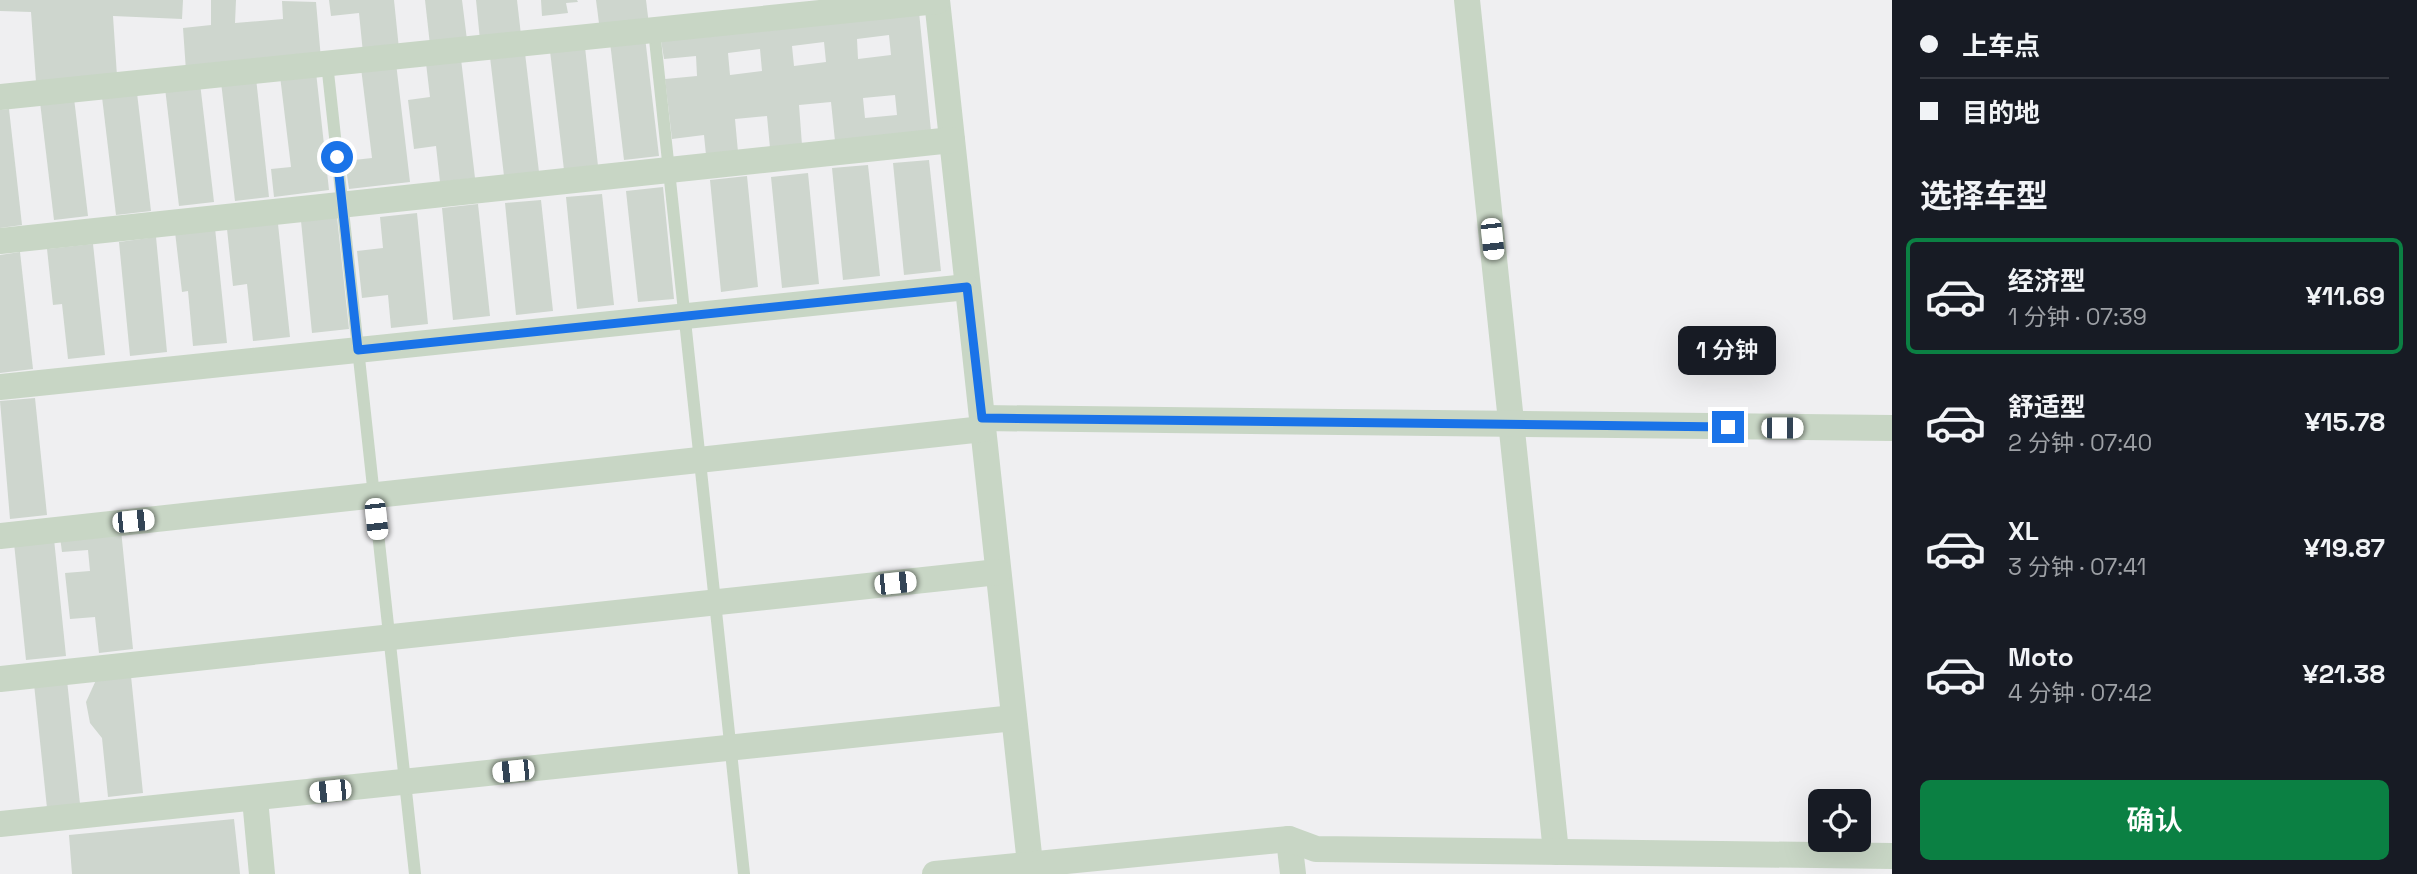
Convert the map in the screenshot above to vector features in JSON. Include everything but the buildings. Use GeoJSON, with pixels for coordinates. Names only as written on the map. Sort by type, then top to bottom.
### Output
{"type":"FeatureCollection","features":[{"type":"Feature","properties":{"kind":"street"},"geometry":{"type":"LineString","coordinates":[[1467,0],[1556,852]]}},
{"type":"Feature","properties":{"kind":"street"},"geometry":{"type":"LineString","coordinates":[[0,97],[937,1],[1030,864]]}},
{"type":"Feature","properties":{"kind":"street"},"geometry":{"type":"LineString","coordinates":[[0,240],[951,140]]}},
{"type":"Feature","properties":{"kind":"street"},"geometry":{"type":"LineString","coordinates":[[0,387],[967,287]]}},
{"type":"Feature","properties":{"kind":"street"},"geometry":{"type":"LineString","coordinates":[[0,536],[700,459],[982,423],[1892,428]]}},
{"type":"Feature","properties":{"kind":"street"},"geometry":{"type":"LineString","coordinates":[[0,679],[998,572]]}},
{"type":"Feature","properties":{"kind":"street"},"geometry":{"type":"LineString","coordinates":[[0,824],[1014,718]]}},
{"type":"Feature","properties":{"kind":"street"},"geometry":{"type":"LineString","coordinates":[[255,799],[262,874]]}},
{"type":"Feature","properties":{"kind":"street"},"geometry":{"type":"LineString","coordinates":[[1289,839],[1293,874]]}},
{"type":"Feature","properties":{"kind":"street"},"geometry":{"type":"LineString","coordinates":[[936,874],[1289,839],[1316,849],[1892,856]]}},
{"type":"Feature","properties":{"kind":"lane"},"geometry":{"type":"LineString","coordinates":[[654,30],[744,874]]}},
{"type":"Feature","properties":{"kind":"lane"},"geometry":{"type":"LineString","coordinates":[[327,63],[415,874]]}},
{"type":"Feature","properties":{"kind":"route"},"geometry":{"type":"LineString","coordinates":[[337,157],[358,350],[967,287],[982,418],[1728,427]]}}]}
